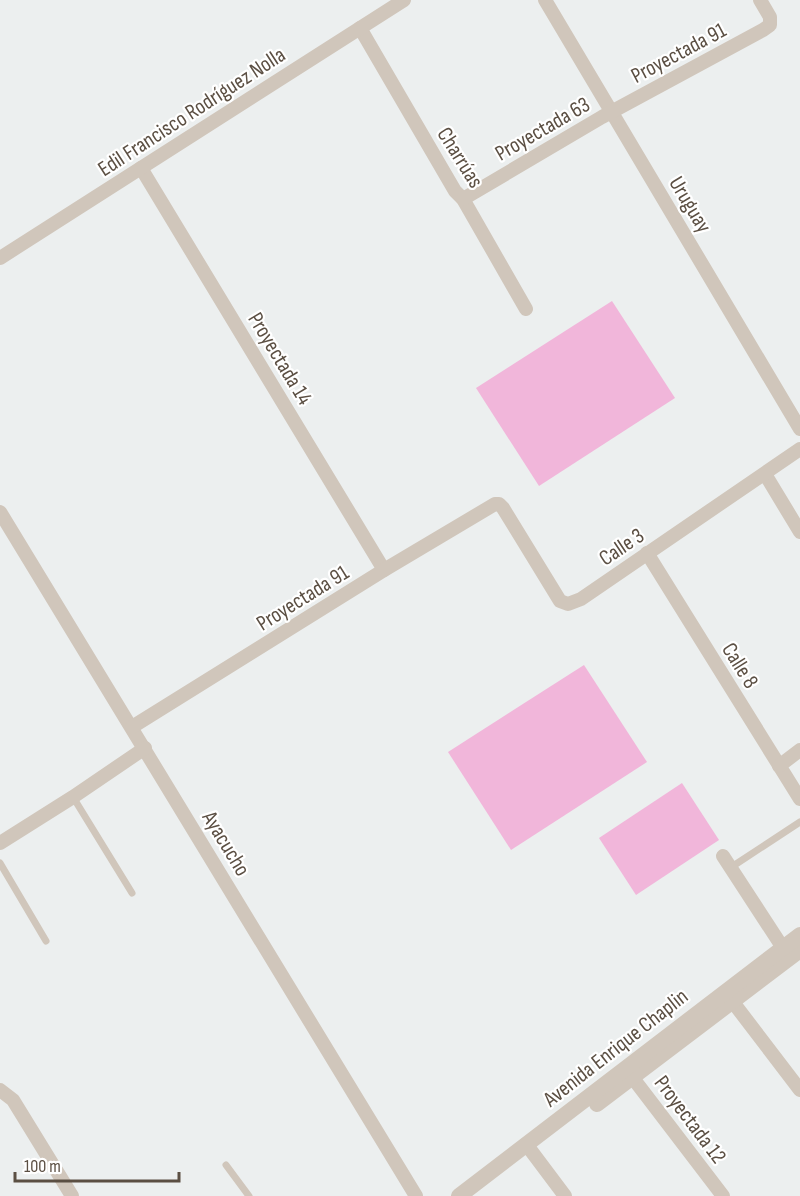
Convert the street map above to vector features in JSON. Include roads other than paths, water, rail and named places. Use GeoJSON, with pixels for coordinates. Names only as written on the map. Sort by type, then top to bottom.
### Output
{"type":"FeatureCollection","features":[{"type":"Feature","properties":{"kind":"street","name":"Edil Francisco Rodríguez Nolla"},"geometry":{"type":"LineString","coordinates":[[0,258],[404,0]]}},
{"type":"Feature","properties":{"kind":"street","name":"Uruguay"},"geometry":{"type":"LineString","coordinates":[[545,0],[800,429]]}},
{"type":"Feature","properties":{"kind":"street","name":"Proyectada 91"},"geometry":{"type":"LineString","coordinates":[[612,112],[770,25],[770,16],[760,0]]}},
{"type":"Feature","properties":{"kind":"street","name":"Charrúas"},"geometry":{"type":"LineString","coordinates":[[360,28],[526,309]]}},
{"type":"Feature","properties":{"kind":"street","name":"Proyectada 63"},"geometry":{"type":"LineString","coordinates":[[463,199],[612,112]]}},
{"type":"Feature","properties":{"kind":"street","name":"Proyectada 14"},"geometry":{"type":"LineString","coordinates":[[141,168],[384,570]]}},
{"type":"Feature","properties":{"kind":"street","name":"Calle 3"},"geometry":{"type":"LineString","coordinates":[[495,504],[503,508],[561,602],[568,604],[581,599],[800,449]]}},
{"type":"Feature","properties":{"kind":"street"},"geometry":{"type":"LineString","coordinates":[[765,474],[800,531]]}},
{"type":"Feature","properties":{"kind":"street","name":"Proyectada 91"},"geometry":{"type":"LineString","coordinates":[[132,727],[384,570],[495,504]]}},
{"type":"Feature","properties":{"kind":"street","name":"Ayacucho"},"geometry":{"type":"LineString","coordinates":[[0,512],[416,1196]]}},
{"type":"Feature","properties":{"kind":"street","name":"Calle 8"},"geometry":{"type":"LineString","coordinates":[[647,554],[800,799]]}},
{"type":"Feature","properties":{"kind":"street"},"geometry":{"type":"LineString","coordinates":[[0,843],[145,748]]}},
{"type":"Feature","properties":{"kind":"street"},"geometry":{"type":"LineString","coordinates":[[779,765],[800,750]]}},
{"type":"Feature","properties":{"kind":"street"},"geometry":{"type":"LineString","coordinates":[[726,862],[792,949]]}},
{"type":"Feature","properties":{"kind":"street","name":"Avenida Enrique Chaplin"},"geometry":{"type":"LineString","coordinates":[[459,1196],[530,1148],[792,949],[800,935]]}},
{"type":"Feature","properties":{"kind":"street"},"geometry":{"type":"LineString","coordinates":[[729,996],[800,1090]]}},
{"type":"Feature","properties":{"kind":"street","name":"Proyectada 12"},"geometry":{"type":"LineString","coordinates":[[629,1072],[723,1196]]}},
{"type":"Feature","properties":{"kind":"street"},"geometry":{"type":"LineString","coordinates":[[1,1090],[13,1100],[72,1196]]}},
{"type":"Feature","properties":{"kind":"street"},"geometry":{"type":"LineString","coordinates":[[530,1148],[565,1196]]}},
{"type":"Feature","properties":{"kind":"street","name":"Avenida Enrique Chaplin"},"geometry":{"type":"LineString","coordinates":[[477,1196],[530,1148]]}},
{"type":"Feature","properties":{"kind":"lane"},"geometry":{"type":"LineString","coordinates":[[73,797],[132,893]]}},
{"type":"Feature","properties":{"kind":"lane"},"geometry":{"type":"LineString","coordinates":[[726,862],[800,822]]}},
{"type":"Feature","properties":{"kind":"lane"},"geometry":{"type":"LineString","coordinates":[[0,863],[46,941]]}},
{"type":"Feature","properties":{"kind":"lane"},"geometry":{"type":"LineString","coordinates":[[226,1165],[249,1196]]}}]}
